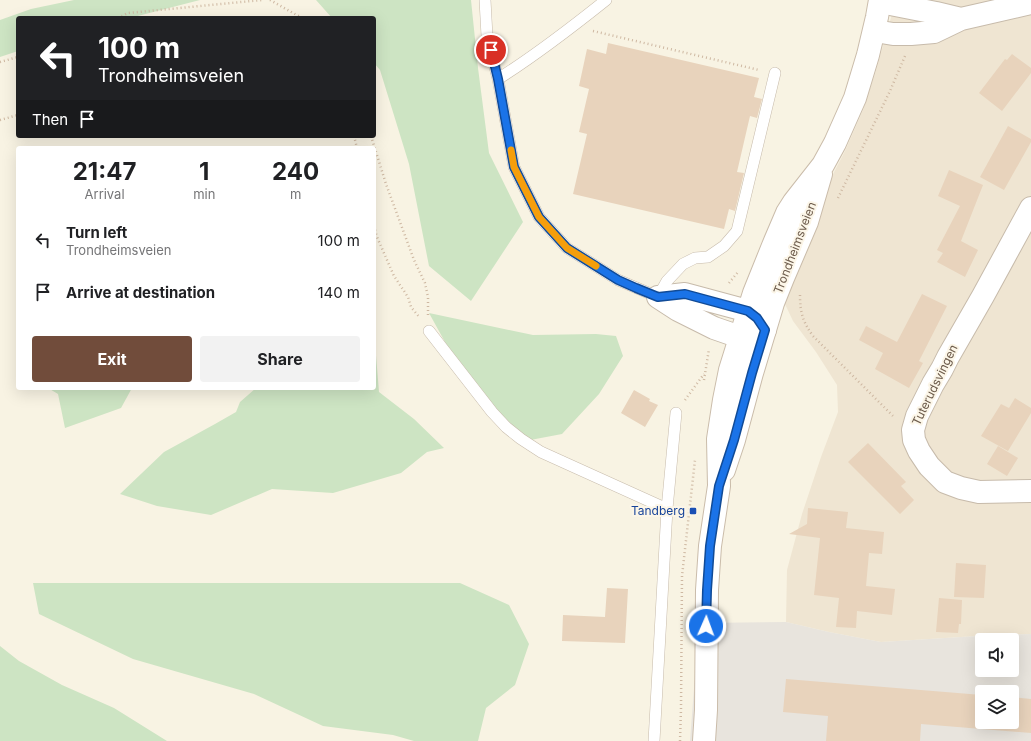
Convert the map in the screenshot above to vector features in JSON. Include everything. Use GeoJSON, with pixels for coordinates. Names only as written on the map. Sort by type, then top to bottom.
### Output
{"type":"FeatureCollection","features":[{"type":"Feature","properties":{"kind":"main road"},"geometry":{"type":"LineString","coordinates":[[880,1],[961,19]]}},
{"type":"Feature","properties":{"kind":"main road","name":"Trondheimsveien"},"geometry":{"type":"LineString","coordinates":[[719,486],[718,439],[725,392],[748,311],[766,263],[788,213],[794,202],[823,165],[835,143],[862,79],[880,1]]}},
{"type":"Feature","properties":{"kind":"main road"},"geometry":{"type":"LineString","coordinates":[[874,31],[893,34],[934,32],[961,19],[1031,3]]}},
{"type":"Feature","properties":{"kind":"main road","name":"Trondheimsveien"},"geometry":{"type":"LineString","coordinates":[[704,741],[706,710],[707,590],[710,546],[719,486],[734,440],[765,330],[782,278],[807,222],[823,165]]}},
{"type":"Feature","properties":{"kind":"main road","name":"Tuterudsvingen"},"geometry":{"type":"LineString","coordinates":[[1031,208],[933,384],[917,416],[913,430],[914,440],[919,451],[929,466],[945,482],[961,488],[979,492],[1031,491]]}},
{"type":"Feature","properties":{"kind":"main road"},"geometry":{"type":"LineString","coordinates":[[685,294],[748,311],[757,318],[765,330],[740,337],[714,328],[678,310],[658,297],[685,294]]}},
{"type":"Feature","properties":{"kind":"lane"},"geometry":{"type":"LineString","coordinates":[[485,0],[487,36],[498,79],[514,167],[539,217],[567,248],[618,280],[658,297],[667,281],[683,264],[695,258],[708,257],[724,246],[737,231],[775,73]]}},
{"type":"Feature","properties":{"kind":"lane"},"geometry":{"type":"LineString","coordinates":[[498,79],[520,66],[606,0]]}},
{"type":"Feature","properties":{"kind":"lane"},"geometry":{"type":"LineString","coordinates":[[429,328],[492,412],[506,427],[521,439],[541,452],[666,509]]}},
{"type":"Feature","properties":{"kind":"lane"},"geometry":{"type":"LineString","coordinates":[[654,741],[666,509],[676,413]]}},
{"type":"Feature","properties":{"kind":"path"},"geometry":{"type":"LineString","coordinates":[[122,16],[128,13],[262,0]]}},
{"type":"Feature","properties":{"kind":"path"},"geometry":{"type":"LineString","coordinates":[[270,0],[298,16]]}},
{"type":"Feature","properties":{"kind":"path"},"geometry":{"type":"LineString","coordinates":[[608,35],[775,73]]}},
{"type":"Feature","properties":{"kind":"path"},"geometry":{"type":"LineString","coordinates":[[836,203],[907,52]]}},
{"type":"Feature","properties":{"kind":"path"},"geometry":{"type":"LineString","coordinates":[[0,62],[16,58]]}},
{"type":"Feature","properties":{"kind":"path"},"geometry":{"type":"LineString","coordinates":[[0,120],[16,116]]}},
{"type":"Feature","properties":{"kind":"path"},"geometry":{"type":"LineString","coordinates":[[376,151],[414,260],[425,283],[428,297],[429,328]]}},
{"type":"Feature","properties":{"kind":"path"},"geometry":{"type":"LineString","coordinates":[[376,233],[394,276],[408,297],[411,307],[417,316],[429,328]]}},
{"type":"Feature","properties":{"kind":"path"},"geometry":{"type":"LineString","coordinates":[[801,290],[800,307],[802,317],[813,336],[900,423],[913,430]]}},
{"type":"Feature","properties":{"kind":"path"},"geometry":{"type":"LineString","coordinates":[[676,413],[705,373]]}},
{"type":"Feature","properties":{"kind":"shaded area"},"geometry":{"type":"Polygon","coordinates":[[[896,0],[1031,0],[1031,634],[975,633],[975,636],[881,642],[786,622],[787,570],[802,514],[838,412],[837,385],[816,352],[793,321],[777,287],[783,271],[845,151],[863,110],[896,0]]]}},
{"type":"Feature","properties":{"kind":"shaded area"},"geometry":{"type":"Polygon","coordinates":[[[786,622],[881,642],[975,636],[975,677],[1019,677],[1019,634],[1031,634],[1031,741],[690,741],[699,623],[786,622]]]}},
{"type":"Feature","properties":{"kind":"green space"},"geometry":{"type":"Polygon","coordinates":[[[74,0],[200,0],[138,16],[16,16],[16,52],[0,57],[0,20],[31,9],[74,0]]]}},
{"type":"Feature","properties":{"kind":"green space"},"geometry":{"type":"Polygon","coordinates":[[[316,0],[471,0],[489,153],[523,222],[471,301],[429,266],[409,164],[380,70],[376,65],[376,16],[330,16],[316,0]]]}},
{"type":"Feature","properties":{"kind":"green space"},"geometry":{"type":"Polygon","coordinates":[[[429,313],[533,335],[596,334],[616,336],[623,356],[599,394],[562,434],[525,441],[461,371],[429,313]]]}},
{"type":"Feature","properties":{"kind":"green space"},"geometry":{"type":"Polygon","coordinates":[[[376,355],[379,392],[414,419],[444,448],[427,452],[401,473],[333,493],[272,489],[211,515],[157,506],[120,494],[164,452],[236,412],[240,402],[254,390],[376,390],[376,355]]]}},
{"type":"Feature","properties":{"kind":"green space"},"geometry":{"type":"Polygon","coordinates":[[[51,390],[131,390],[121,408],[65,428],[58,394],[51,390]]]}},
{"type":"Feature","properties":{"kind":"green space"},"geometry":{"type":"Polygon","coordinates":[[[33,583],[460,583],[509,605],[529,644],[515,685],[486,708],[478,741],[414,741],[393,735],[323,726],[254,694],[133,659],[39,614],[33,583]]]}},
{"type":"Feature","properties":{"kind":"green space"},"geometry":{"type":"Polygon","coordinates":[[[0,646],[19,661],[62,685],[114,708],[167,741],[0,741],[0,646]]]}},
{"type":"Feature","properties":{"kind":"building"},"geometry":{"type":"Polygon","coordinates":[[[608,43],[759,78],[754,97],[762,99],[757,118],[750,116],[737,172],[744,173],[735,211],[729,209],[724,229],[573,194],[587,134],[579,132],[589,89],[579,86],[587,49],[606,54],[608,43]]]}},
{"type":"Feature","properties":{"kind":"building"},"geometry":{"type":"Polygon","coordinates":[[[1012,54],[1031,68],[1031,73],[1002,111],[979,93],[1005,59],[1007,60],[1012,54]]]}},
{"type":"Feature","properties":{"kind":"building"},"geometry":{"type":"Polygon","coordinates":[[[1008,126],[1031,139],[1031,142],[1004,190],[980,177],[1008,126]]]}},
{"type":"Feature","properties":{"kind":"building"},"geometry":{"type":"Polygon","coordinates":[[[949,170],[983,185],[961,241],[978,250],[965,277],[937,262],[943,253],[937,250],[960,206],[938,196],[949,170]]]}},
{"type":"Feature","properties":{"kind":"building"},"geometry":{"type":"Polygon","coordinates":[[[922,294],[947,306],[919,361],[923,363],[909,388],[875,369],[883,353],[859,340],[866,326],[897,342],[922,294]]]}},
{"type":"Feature","properties":{"kind":"building"},"geometry":{"type":"Polygon","coordinates":[[[634,390],[650,399],[649,401],[658,405],[645,427],[621,413],[634,390]]]}},
{"type":"Feature","properties":{"kind":"building"},"geometry":{"type":"Polygon","coordinates":[[[1015,398],[1031,408],[1031,413],[1008,451],[981,436],[1001,404],[1009,408],[1015,398]]]}},
{"type":"Feature","properties":{"kind":"building"},"geometry":{"type":"Polygon","coordinates":[[[868,443],[906,482],[901,486],[914,500],[900,514],[848,462],[868,443]]]}},
{"type":"Feature","properties":{"kind":"building"},"geometry":{"type":"Polygon","coordinates":[[[998,446],[1018,458],[1007,476],[987,464],[998,446]]]}},
{"type":"Feature","properties":{"kind":"building"},"geometry":{"type":"Polygon","coordinates":[[[808,508],[848,512],[846,528],[884,532],[882,554],[869,553],[866,586],[895,589],[892,615],[857,611],[856,628],[836,627],[839,598],[814,595],[820,538],[789,534],[807,524],[808,508]]]}},
{"type":"Feature","properties":{"kind":"building"},"geometry":{"type":"Polygon","coordinates":[[[956,563],[986,565],[984,598],[954,597],[956,563]]]}},
{"type":"Feature","properties":{"kind":"building"},"geometry":{"type":"Polygon","coordinates":[[[607,588],[628,589],[625,643],[562,641],[563,615],[605,617],[607,588]]]}},
{"type":"Feature","properties":{"kind":"building"},"geometry":{"type":"Polygon","coordinates":[[[939,598],[962,600],[961,624],[959,624],[958,633],[936,632],[939,598]]]}},
{"type":"Feature","properties":{"kind":"building"},"geometry":{"type":"Polygon","coordinates":[[[786,679],[975,694],[975,728],[921,724],[920,741],[826,741],[828,716],[783,712],[786,679]]]}},
{"type":"Feature","properties":{"kind":"building"},"geometry":{"type":"Polygon","coordinates":[[[1019,698],[1031,699],[1031,733],[982,729],[1019,729],[1019,698]]]}},
{"type":"Feature","properties":{"kind":"slow traffic"},"geometry":{"type":"LineString","coordinates":[[511,150],[514,167],[539,217],[567,248],[596,266]]}},
{"type":"Feature","properties":{"kind":"place","name":"Tandberg"},"geometry":{"type":"Point","coordinates":[693,511]}},
{"type":"Feature","properties":{"kind":"route"},"geometry":{"type":"LineString","coordinates":[[491,50],[498,79],[514,167],[539,217],[567,248],[618,280],[658,297],[685,294],[748,311],[757,318],[765,330],[734,440],[719,486],[710,546],[706,626]]}}]}
